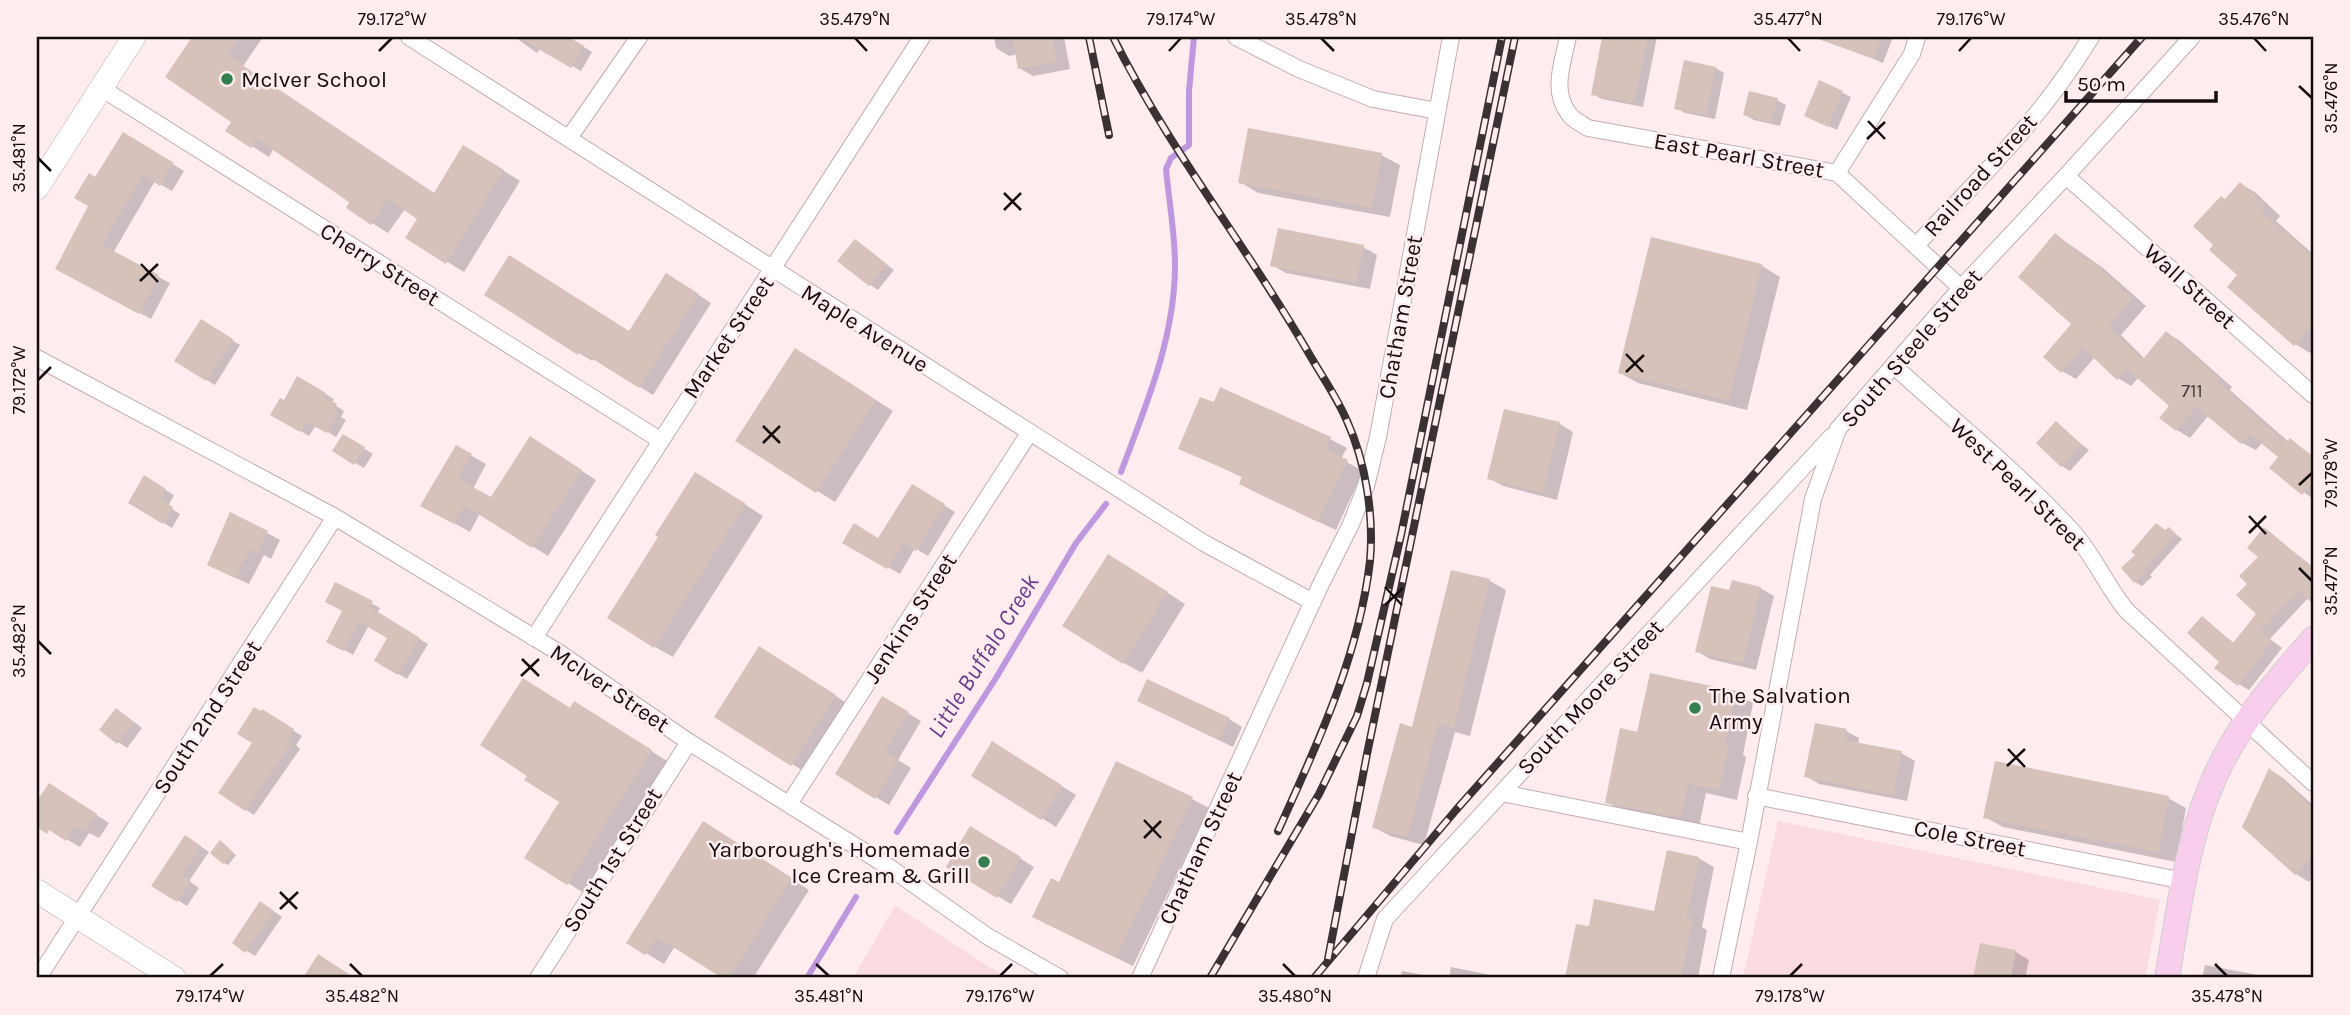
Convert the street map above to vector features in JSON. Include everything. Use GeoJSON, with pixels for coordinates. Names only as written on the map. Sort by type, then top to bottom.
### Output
{"type":"FeatureCollection","features":[{"type":"Feature","properties":{"kind":"main road"},"geometry":{"type":"LineString","coordinates":[[2167,978],[2184,881],[2205,800],[2223,758],[2245,722],[2313,639]]}},
{"type":"Feature","properties":{"kind":"street"},"geometry":{"type":"LineString","coordinates":[[37,188],[134,37]]}},
{"type":"Feature","properties":{"kind":"street","name":"Maple Avenue"},"geometry":{"type":"LineString","coordinates":[[409,37],[1204,543],[1316,595]]}},
{"type":"Feature","properties":{"kind":"street"},"geometry":{"type":"LineString","coordinates":[[569,138],[639,37]]}},
{"type":"Feature","properties":{"kind":"street","name":"Market Street"},"geometry":{"type":"LineString","coordinates":[[534,638],[922,37]]}},
{"type":"Feature","properties":{"kind":"street"},"geometry":{"type":"LineString","coordinates":[[1236,37],[1299,69],[1373,99],[1437,111]]}},
{"type":"Feature","properties":{"kind":"street","name":"Chatham Street"},"geometry":{"type":"LineString","coordinates":[[1140,978],[1351,524],[1366,486],[1378,437],[1451,37]]}},
{"type":"Feature","properties":{"kind":"street","name":"East Pearl Street"},"geometry":{"type":"LineString","coordinates":[[1568,37],[1558,76],[1565,107],[1570,116],[1588,128],[1838,173],[1961,288]]}},
{"type":"Feature","properties":{"kind":"street"},"geometry":{"type":"LineString","coordinates":[[1838,173],[1912,54],[1917,37]]}},
{"type":"Feature","properties":{"kind":"street","name":"Railroad Street"},"geometry":{"type":"LineString","coordinates":[[1917,244],[2003,155],[2068,75],[2091,37]]}},
{"type":"Feature","properties":{"kind":"street","name":"South Steele Street"},"geometry":{"type":"LineString","coordinates":[[1721,978],[1813,499],[1838,429],[1961,288],[2192,37]]}},
{"type":"Feature","properties":{"kind":"street","name":"Cherry Street"},"geometry":{"type":"LineString","coordinates":[[101,88],[660,440]]}},
{"type":"Feature","properties":{"kind":"street","name":"Wall Street"},"geometry":{"type":"LineString","coordinates":[[2066,176],[2313,395]]}},
{"type":"Feature","properties":{"kind":"street","name":"McIver Street"},"geometry":{"type":"LineString","coordinates":[[37,358],[335,517],[534,638],[689,742],[892,869],[987,936],[1060,978]]}},
{"type":"Feature","properties":{"kind":"street","name":"West Pearl Street"},"geometry":{"type":"LineString","coordinates":[[1894,366],[2045,503],[2074,533],[2095,561],[2112,593],[2127,611],[2313,783]]}},
{"type":"Feature","properties":{"kind":"street","name":"South Moore Street"},"geometry":{"type":"LineString","coordinates":[[1366,978],[1385,919],[1838,429]]}},
{"type":"Feature","properties":{"kind":"street","name":"Jenkins Street"},"geometry":{"type":"LineString","coordinates":[[789,803],[1030,432]]}},
{"type":"Feature","properties":{"kind":"street","name":"South 2nd Street"},"geometry":{"type":"LineString","coordinates":[[38,978],[335,517]]}},
{"type":"Feature","properties":{"kind":"street","name":"South 1st Street"},"geometry":{"type":"LineString","coordinates":[[538,978],[689,742]]}},
{"type":"Feature","properties":{"kind":"street"},"geometry":{"type":"LineString","coordinates":[[1502,793],[1749,842]]}},
{"type":"Feature","properties":{"kind":"street","name":"Cole Street"},"geometry":{"type":"LineString","coordinates":[[1756,796],[2184,881]]}},
{"type":"Feature","properties":{"kind":"street"},"geometry":{"type":"LineString","coordinates":[[37,891],[174,978]]}},
{"type":"Feature","properties":{"kind":"shaded area"},"geometry":{"type":"Polygon","coordinates":[[[1778,821],[2160,900],[2145,978],[1743,978],[1778,821]]]}},
{"type":"Feature","properties":{"kind":"shaded area"},"geometry":{"type":"Polygon","coordinates":[[[895,906],[1007,978],[853,978],[895,906]]]}},
{"type":"Feature","properties":{"kind":"building"},"geometry":{"type":"Polygon","coordinates":[[[192,37],[240,37],[227,55],[434,193],[463,145],[504,170],[446,264],[405,238],[417,219],[388,199],[371,225],[346,208],[349,202],[257,139],[251,148],[225,131],[231,122],[165,77],[192,37]]]}},
{"type":"Feature","properties":{"kind":"building"},"geometry":{"type":"Polygon","coordinates":[[[518,37],[569,37],[584,46],[571,68],[518,37]]]}},
{"type":"Feature","properties":{"kind":"building"},"geometry":{"type":"Polygon","coordinates":[[[1012,37],[1052,37],[1057,62],[1018,69],[1012,37]]]}},
{"type":"Feature","properties":{"kind":"building"},"geometry":{"type":"Polygon","coordinates":[[[1602,37],[1648,37],[1634,103],[1591,95],[1602,37]]]}},
{"type":"Feature","properties":{"kind":"building"},"geometry":{"type":"Polygon","coordinates":[[[1865,37],[1880,42],[1874,59],[1818,39],[1865,37]]]}},
{"type":"Feature","properties":{"kind":"building"},"geometry":{"type":"Polygon","coordinates":[[[1684,60],[1716,67],[1706,115],[1674,109],[1684,60]]]}},
{"type":"Feature","properties":{"kind":"building"},"geometry":{"type":"Polygon","coordinates":[[[1819,80],[1843,91],[1828,127],[1804,116],[1819,80]]]}},
{"type":"Feature","properties":{"kind":"building"},"geometry":{"type":"Polygon","coordinates":[[[1749,91],[1778,98],[1771,123],[1743,115],[1749,91]]]}},
{"type":"Feature","properties":{"kind":"building"},"geometry":{"type":"Polygon","coordinates":[[[1248,128],[1382,153],[1372,208],[1238,183],[1248,128]]]}},
{"type":"Feature","properties":{"kind":"building"},"geometry":{"type":"Polygon","coordinates":[[[123,132],[174,163],[160,186],[143,175],[102,245],[159,275],[139,314],[55,269],[88,206],[74,198],[89,173],[95,177],[123,132]]]}},
{"type":"Feature","properties":{"kind":"building"},"geometry":{"type":"Polygon","coordinates":[[[2240,182],[2266,206],[2261,211],[2313,257],[2313,324],[2294,346],[2227,287],[2237,275],[2209,250],[2213,245],[2193,226],[2221,196],[2225,199],[2240,182]]]}},
{"type":"Feature","properties":{"kind":"building"},"geometry":{"type":"Polygon","coordinates":[[[1278,228],[1364,245],[1356,283],[1270,266],[1278,228]]]}},
{"type":"Feature","properties":{"kind":"building"},"geometry":{"type":"Polygon","coordinates":[[[2055,233],[2088,261],[2090,259],[2133,298],[2108,327],[2143,359],[2166,331],[2220,379],[2218,382],[2261,421],[2287,442],[2290,438],[2313,457],[2313,482],[2302,495],[2269,468],[2278,457],[2250,434],[2241,444],[2196,407],[2176,431],[2159,418],[2169,406],[2127,369],[2117,380],[2083,348],[2061,373],[2043,357],[2071,324],[2018,277],[2055,233]]]}},
{"type":"Feature","properties":{"kind":"building"},"geometry":{"type":"Polygon","coordinates":[[[1651,237],[1762,264],[1729,401],[1618,373],[1651,237]]]}},
{"type":"Feature","properties":{"kind":"building"},"geometry":{"type":"Polygon","coordinates":[[[855,239],[887,264],[869,286],[837,261],[855,239]]]}},
{"type":"Feature","properties":{"kind":"building"},"geometry":{"type":"Polygon","coordinates":[[[509,255],[629,331],[666,273],[699,294],[639,388],[580,351],[578,355],[484,295],[509,255]]]}},
{"type":"Feature","properties":{"kind":"building"},"geometry":{"type":"Polygon","coordinates":[[[201,319],[233,339],[206,381],[174,361],[201,319]]]}},
{"type":"Feature","properties":{"kind":"building"},"geometry":{"type":"Polygon","coordinates":[[[795,348],[876,400],[816,493],[735,441],[795,348]]]}},
{"type":"Feature","properties":{"kind":"building"},"geometry":{"type":"Polygon","coordinates":[[[297,376],[326,393],[324,397],[337,404],[333,410],[338,413],[327,433],[306,422],[300,432],[270,415],[280,398],[284,400],[297,376]]]}},
{"type":"Feature","properties":{"kind":"building"},"geometry":{"type":"Polygon","coordinates":[[[1220,387],[1331,437],[1325,449],[1348,460],[1318,522],[1239,484],[1242,476],[1178,449],[1200,397],[1214,402],[1220,387]]]}},
{"type":"Feature","properties":{"kind":"building"},"geometry":{"type":"Polygon","coordinates":[[[1504,409],[1560,422],[1543,493],[1487,479],[1504,409]]]}},
{"type":"Feature","properties":{"kind":"building"},"geometry":{"type":"Polygon","coordinates":[[[2056,421],[2081,444],[2061,467],[2036,443],[2056,421]]]}},
{"type":"Feature","properties":{"kind":"building"},"geometry":{"type":"Polygon","coordinates":[[[343,434],[365,447],[354,465],[332,451],[343,434]]]}},
{"type":"Feature","properties":{"kind":"building"},"geometry":{"type":"Polygon","coordinates":[[[530,436],[582,470],[532,548],[464,505],[454,524],[420,506],[456,445],[472,454],[458,479],[491,497],[530,436]]]}},
{"type":"Feature","properties":{"kind":"building"},"geometry":{"type":"Polygon","coordinates":[[[695,472],[746,504],[654,648],[607,618],[695,472]]]}},
{"type":"Feature","properties":{"kind":"building"},"geometry":{"type":"Polygon","coordinates":[[[144,475],[166,489],[160,499],[173,507],[163,524],[128,503],[144,475]]]}},
{"type":"Feature","properties":{"kind":"building"},"geometry":{"type":"Polygon","coordinates":[[[912,484],[945,504],[916,551],[903,543],[887,569],[842,543],[854,523],[878,538],[912,484]]]}},
{"type":"Feature","properties":{"kind":"building"},"geometry":{"type":"Polygon","coordinates":[[[230,512],[268,531],[257,553],[250,549],[235,578],[207,565],[230,512]]]}},
{"type":"Feature","properties":{"kind":"building"},"geometry":{"type":"Polygon","coordinates":[[[2156,523],[2165,530],[2169,527],[2176,534],[2134,583],[2121,568],[2135,555],[2131,552],[2156,523]]]}},
{"type":"Feature","properties":{"kind":"building"},"geometry":{"type":"Polygon","coordinates":[[[2264,527],[2313,568],[2313,604],[2299,591],[2260,632],[2272,641],[2238,686],[2214,668],[2219,662],[2187,633],[2202,616],[2233,643],[2256,614],[2236,595],[2247,584],[2239,576],[2258,557],[2247,548],[2264,527]]]}},
{"type":"Feature","properties":{"kind":"building"},"geometry":{"type":"Polygon","coordinates":[[[1108,554],[1168,592],[1123,664],[1062,626],[1108,554]]]}},
{"type":"Feature","properties":{"kind":"building"},"geometry":{"type":"Polygon","coordinates":[[[1451,570],[1490,579],[1454,728],[1438,724],[1408,837],[1372,828],[1400,723],[1412,727],[1451,570]]]}},
{"type":"Feature","properties":{"kind":"building"},"geometry":{"type":"Polygon","coordinates":[[[1732,580],[1761,587],[1743,663],[1695,652],[1711,586],[1729,590],[1732,580]]]}},
{"type":"Feature","properties":{"kind":"building"},"geometry":{"type":"Polygon","coordinates":[[[335,582],[373,601],[370,607],[420,638],[398,675],[374,661],[387,638],[359,622],[343,651],[326,642],[342,611],[325,602],[335,582]]]}},
{"type":"Feature","properties":{"kind":"building"},"geometry":{"type":"Polygon","coordinates":[[[759,646],[836,695],[791,766],[714,717],[759,646]]]}},
{"type":"Feature","properties":{"kind":"building"},"geometry":{"type":"Polygon","coordinates":[[[1650,673],[1736,691],[1725,744],[1729,745],[1719,790],[1688,784],[1681,818],[1605,803],[1620,728],[1637,732],[1650,673]]]}},
{"type":"Feature","properties":{"kind":"building"},"geometry":{"type":"Polygon","coordinates":[[[523,678],[570,708],[574,701],[652,750],[567,885],[524,858],[559,802],[524,780],[527,776],[480,745],[523,678]]]}},
{"type":"Feature","properties":{"kind":"building"},"geometry":{"type":"Polygon","coordinates":[[[1147,679],[1230,718],[1219,740],[1137,701],[1147,679]]]}},
{"type":"Feature","properties":{"kind":"building"},"geometry":{"type":"Polygon","coordinates":[[[882,696],[909,712],[885,751],[899,759],[875,799],[835,774],[882,696]]]}},
{"type":"Feature","properties":{"kind":"building"},"geometry":{"type":"Polygon","coordinates":[[[254,707],[261,711],[262,709],[294,729],[288,739],[293,742],[245,811],[218,793],[252,743],[237,734],[254,707]]]}},
{"type":"Feature","properties":{"kind":"building"},"geometry":{"type":"Polygon","coordinates":[[[116,708],[134,722],[117,744],[99,730],[116,708]]]}},
{"type":"Feature","properties":{"kind":"building"},"geometry":{"type":"Polygon","coordinates":[[[1815,723],[1847,729],[1844,740],[1902,751],[1893,795],[1804,777],[1815,723]]]}},
{"type":"Feature","properties":{"kind":"building"},"geometry":{"type":"Polygon","coordinates":[[[992,741],[1063,786],[1041,820],[971,776],[992,741]]]}},
{"type":"Feature","properties":{"kind":"building"},"geometry":{"type":"Polygon","coordinates":[[[1116,761],[1193,797],[1116,958],[1032,917],[1051,878],[1059,882],[1116,761]]]}},
{"type":"Feature","properties":{"kind":"building"},"geometry":{"type":"Polygon","coordinates":[[[1995,761],[2169,796],[2158,852],[1983,818],[1995,761]]]}},
{"type":"Feature","properties":{"kind":"building"},"geometry":{"type":"Polygon","coordinates":[[[2269,768],[2313,808],[2313,855],[2295,875],[2242,827],[2269,768]]]}},
{"type":"Feature","properties":{"kind":"building"},"geometry":{"type":"Polygon","coordinates":[[[49,783],[97,814],[85,832],[75,826],[66,841],[49,830],[47,834],[37,827],[37,801],[49,783]]]}},
{"type":"Feature","properties":{"kind":"building"},"geometry":{"type":"Polygon","coordinates":[[[703,821],[792,878],[729,978],[722,978],[657,937],[645,955],[626,943],[703,821]]]}},
{"type":"Feature","properties":{"kind":"building","name":"Yarborough's Homemade Ice Cream & Grill"},"geometry":{"type":"Polygon","coordinates":[[[970,826],[1021,857],[997,898],[946,867],[970,826]]]}},
{"type":"Feature","properties":{"kind":"building"},"geometry":{"type":"Polygon","coordinates":[[[185,835],[201,846],[182,875],[191,881],[177,902],[151,886],[185,835]]]}},
{"type":"Feature","properties":{"kind":"building"},"geometry":{"type":"Polygon","coordinates":[[[220,840],[233,852],[223,864],[210,853],[220,840]]]}},
{"type":"Feature","properties":{"kind":"building"},"geometry":{"type":"Polygon","coordinates":[[[1667,850],[1699,857],[1687,918],[1693,919],[1681,978],[1565,978],[1576,924],[1589,926],[1594,899],[1654,911],[1667,850]]]}},
{"type":"Feature","properties":{"kind":"building"},"geometry":{"type":"Polygon","coordinates":[[[260,901],[274,911],[245,953],[232,943],[260,901]]]}},
{"type":"Feature","properties":{"kind":"building"},"geometry":{"type":"Polygon","coordinates":[[[1980,943],[2016,950],[2011,978],[1973,978],[1980,943]]]}},
{"type":"Feature","properties":{"kind":"building"},"geometry":{"type":"Polygon","coordinates":[[[318,954],[355,978],[303,978],[318,954]]]}},
{"type":"Feature","properties":{"kind":"waterway","name":"Little Buffalo Creek"},"geometry":{"type":"LineString","coordinates":[[1121,472],[1157,371],[1170,319],[1175,253],[1166,169],[1171,158],[1189,145],[1189,91],[1194,37]]}},
{"type":"Feature","properties":{"kind":"waterway","name":"Little Buffalo Creek"},"geometry":{"type":"LineString","coordinates":[[897,832],[996,678],[1076,543],[1106,504]]}},
{"type":"Feature","properties":{"kind":"waterway","name":"Little Buffalo Creek"},"geometry":{"type":"LineString","coordinates":[[807,978],[856,897]]}},
{"type":"Feature","properties":{"kind":"railway"},"geometry":{"type":"LineString","coordinates":[[1089,37],[1109,135]]}},
{"type":"Feature","properties":{"kind":"railway"},"geometry":{"type":"LineString","coordinates":[[1113,37],[1158,118],[1284,312],[1334,395],[1354,437],[1364,472],[1371,544],[1356,631],[1334,699],[1278,831]]}},
{"type":"Feature","properties":{"kind":"railway"},"geometry":{"type":"LineString","coordinates":[[1210,978],[1319,794],[1357,716],[1401,535],[1502,37]]}},
{"type":"Feature","properties":{"kind":"railway"},"geometry":{"type":"LineString","coordinates":[[1328,959],[1367,754],[1515,37]]}},
{"type":"Feature","properties":{"kind":"railway"},"geometry":{"type":"LineString","coordinates":[[1314,978],[1456,810],[2142,37]]}},
{"type":"Feature","properties":{"kind":"place","name":"McIver School"},"geometry":{"type":"Point","coordinates":[227,79]}},
{"type":"Feature","properties":{"kind":"place","name":"The Salvation Army"},"geometry":{"type":"Point","coordinates":[1695,708]}},
{"type":"Feature","properties":{"kind":"place","name":"Yarborough's Homemade Ice Cream & Grill"},"geometry":{"type":"Point","coordinates":[984,862]}}]}
